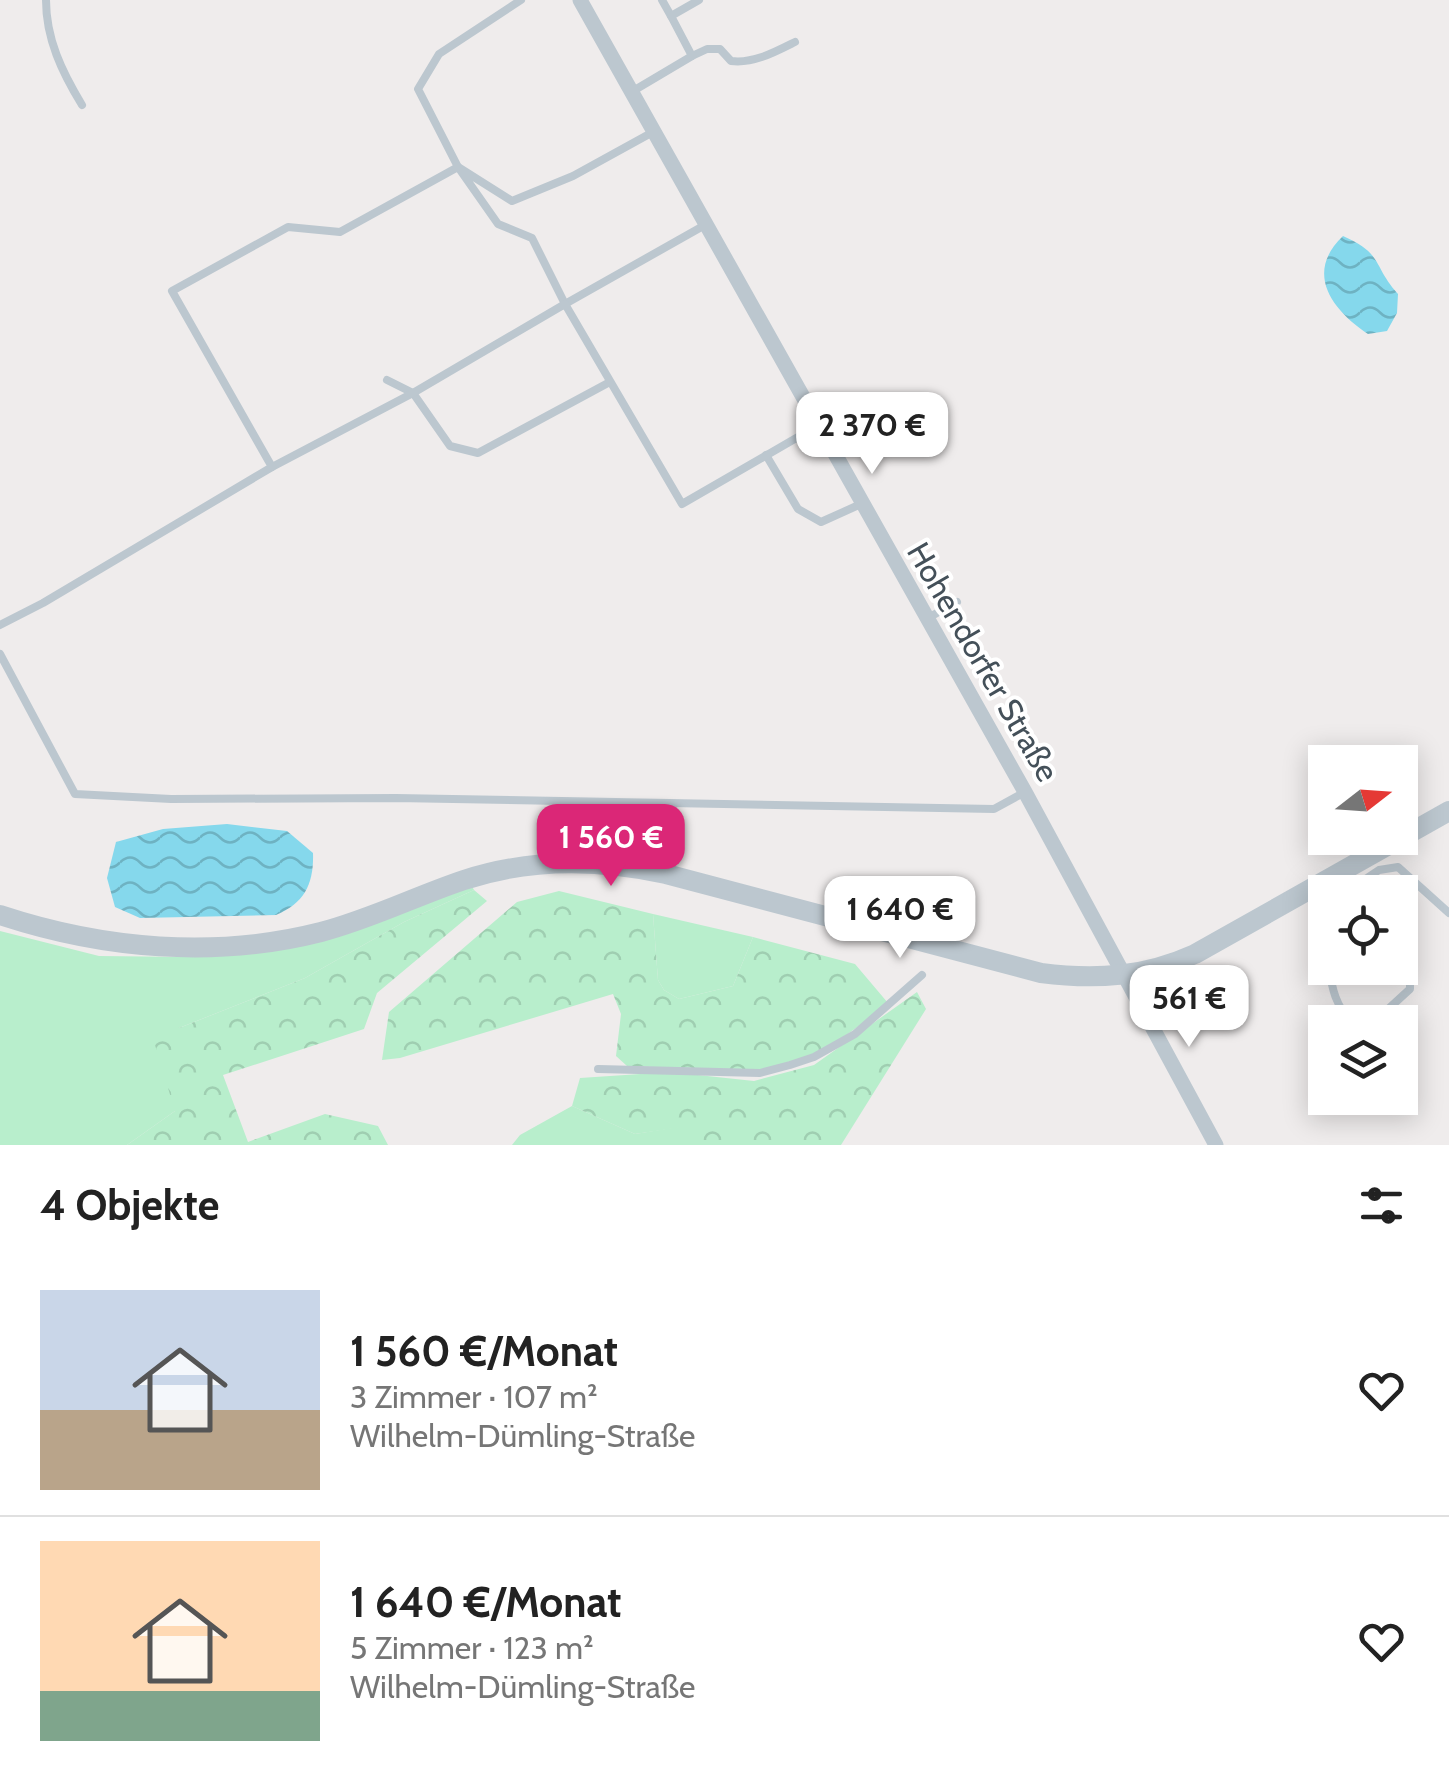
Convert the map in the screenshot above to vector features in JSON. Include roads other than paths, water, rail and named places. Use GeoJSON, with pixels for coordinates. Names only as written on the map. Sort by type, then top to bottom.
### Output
{"type":"FeatureCollection","features":[{"type":"Feature","properties":{"kind":"street","name":"Hohendorfer Straße"},"geometry":{"type":"LineString","coordinates":[[580,0],[1026,792],[1216,1145]]}},
{"type":"Feature","properties":{"kind":"street"},"geometry":{"type":"LineString","coordinates":[[0,914],[84,938],[177,948],[224,946],[320,932],[505,869],[546,863],[604,864],[666,874],[1041,974],[1079,978],[1124,976],[1157,969],[1195,954],[1449,811]]}},
{"type":"Feature","properties":{"kind":"lane"},"geometry":{"type":"LineString","coordinates":[[46,0],[46,20],[61,70],[82,105]]}},
{"type":"Feature","properties":{"kind":"lane"},"geometry":{"type":"LineString","coordinates":[[520,0],[439,54],[418,89],[458,167],[498,224],[532,238],[608,383],[682,504],[818,426]]}},
{"type":"Feature","properties":{"kind":"lane"},"geometry":{"type":"LineString","coordinates":[[662,0],[692,56]]}},
{"type":"Feature","properties":{"kind":"lane"},"geometry":{"type":"LineString","coordinates":[[671,16],[698,0]]}},
{"type":"Feature","properties":{"kind":"lane"},"geometry":{"type":"LineString","coordinates":[[631,92],[707,49],[720,49],[730,61],[739,62],[767,56],[795,42]]}},
{"type":"Feature","properties":{"kind":"lane"},"geometry":{"type":"LineString","coordinates":[[458,167],[512,201],[573,176],[653,132]]}},
{"type":"Feature","properties":{"kind":"lane"},"geometry":{"type":"LineString","coordinates":[[272,466],[172,290],[288,228],[340,232],[458,167]]}},
{"type":"Feature","properties":{"kind":"lane"},"geometry":{"type":"LineString","coordinates":[[0,626],[272,466],[413,392],[705,225]]}},
{"type":"Feature","properties":{"kind":"lane"},"geometry":{"type":"LineString","coordinates":[[387,380],[413,392],[450,446],[478,453],[608,383]]}},
{"type":"Feature","properties":{"kind":"lane"},"geometry":{"type":"LineString","coordinates":[[766,456],[798,510],[820,522],[861,504]]}},
{"type":"Feature","properties":{"kind":"lane"},"geometry":{"type":"LineString","coordinates":[[926,619],[957,602]]}},
{"type":"Feature","properties":{"kind":"lane"},"geometry":{"type":"LineString","coordinates":[[0,654],[75,794],[171,799],[396,798],[994,808],[1026,792]]}},
{"type":"Feature","properties":{"kind":"lane"},"geometry":{"type":"LineString","coordinates":[[1373,875],[1398,868],[1406,875]]}},
{"type":"Feature","properties":{"kind":"lane"},"geometry":{"type":"LineString","coordinates":[[1418,886],[1449,914]]}},
{"type":"Feature","properties":{"kind":"lane"},"geometry":{"type":"LineString","coordinates":[[598,1069],[760,1073],[790,1065],[814,1058],[854,1034],[922,975]]}},
{"type":"Feature","properties":{"kind":"lane"},"geometry":{"type":"LineString","coordinates":[[1393,1005],[1410,985]]}},
{"type":"Feature","properties":{"kind":"water"},"geometry":{"type":"Polygon","coordinates":[[[1343,236],[1372,255],[1398,294],[1397,313],[1387,331],[1368,334],[1343,314],[1327,290],[1325,264],[1343,236]]]}},
{"type":"Feature","properties":{"kind":"water"},"geometry":{"type":"Polygon","coordinates":[[[227,824],[287,831],[313,853],[312,874],[301,898],[276,915],[140,918],[115,907],[107,878],[116,842],[163,829],[227,824]]]}}]}
